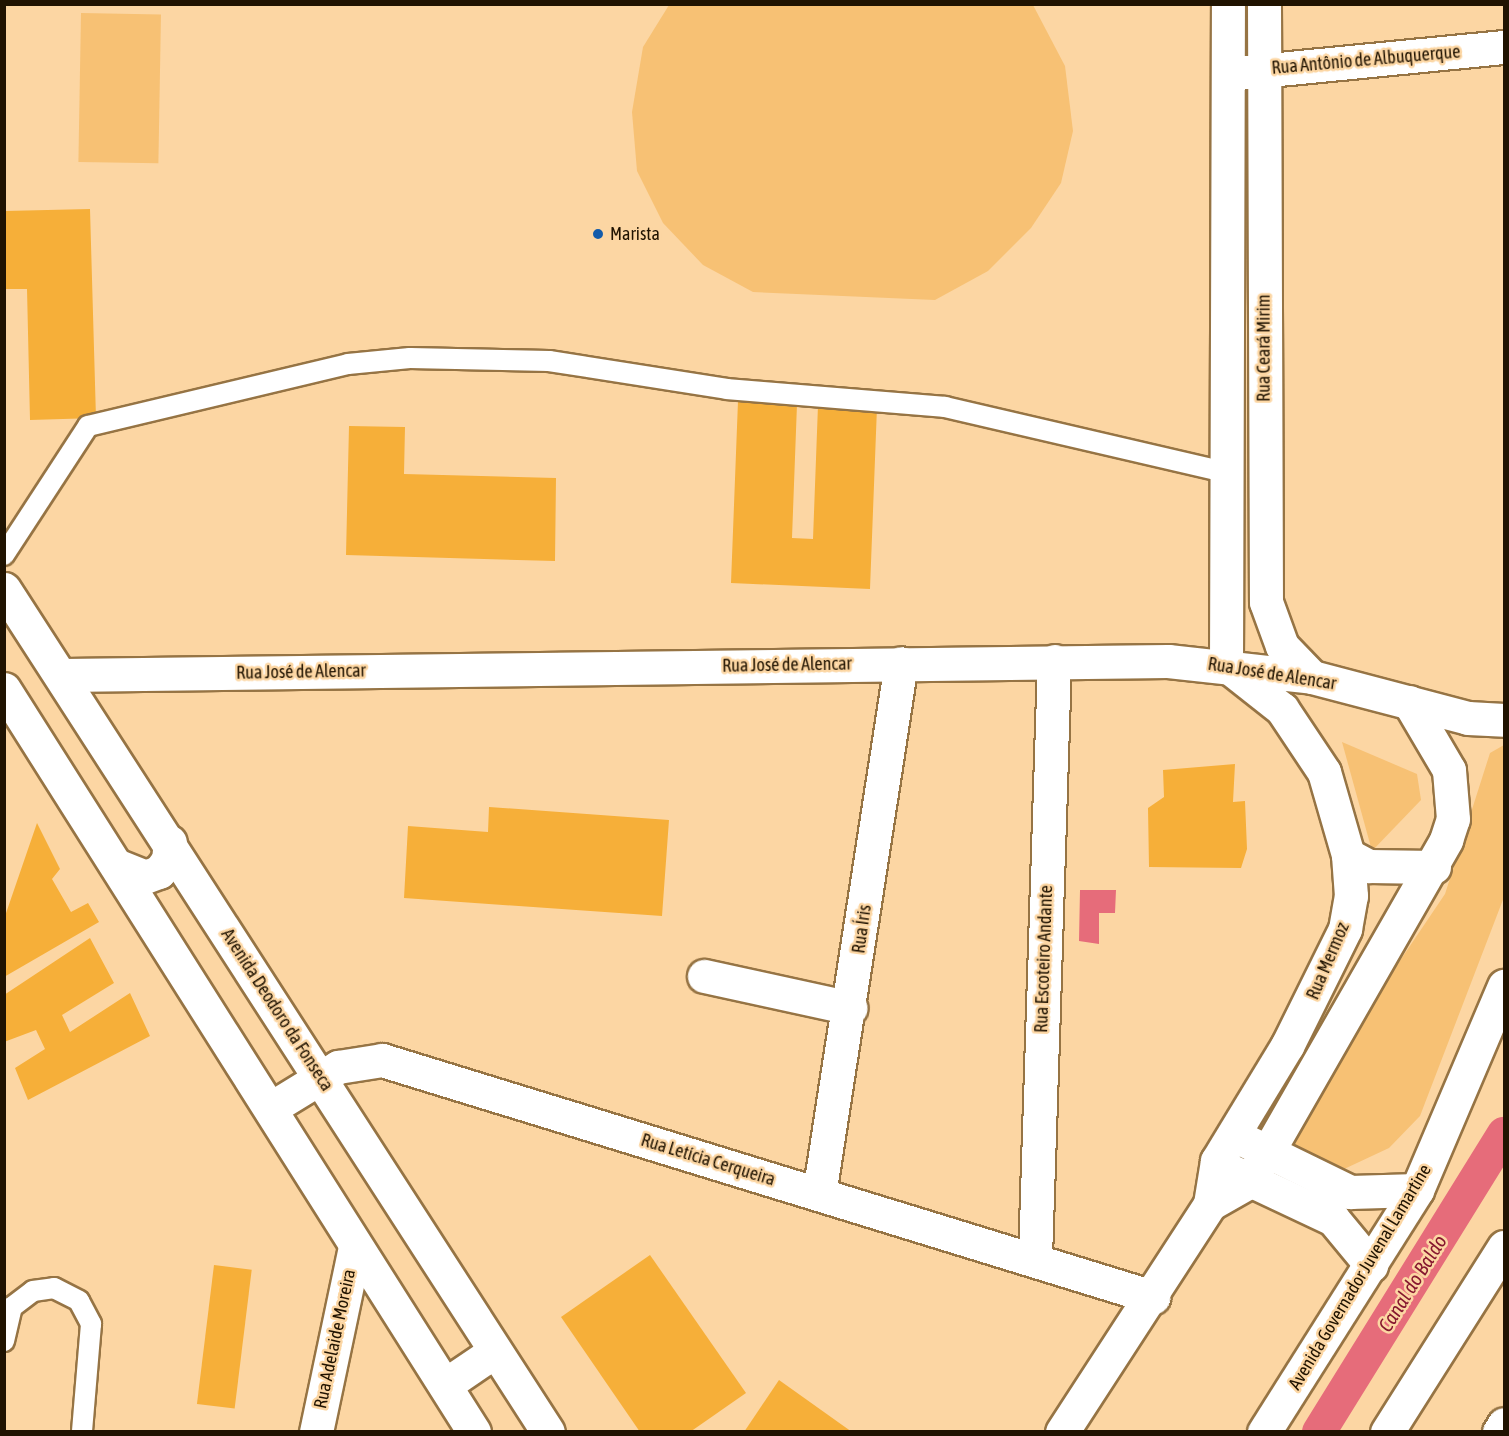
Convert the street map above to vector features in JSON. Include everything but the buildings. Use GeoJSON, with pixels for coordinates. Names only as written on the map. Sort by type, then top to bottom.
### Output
{"type":"FeatureCollection","features":[{"type":"Feature","properties":{"kind":"street","name":"Rua Ceará Mirim"},"geometry":{"type":"LineString","coordinates":[[1226,665],[1228,4]]}},
{"type":"Feature","properties":{"kind":"street","name":"Rua Ceará Mirim"},"geometry":{"type":"LineString","coordinates":[[1264,4],[1266,602],[1282,646],[1312,677]]}},
{"type":"Feature","properties":{"kind":"street","name":"Rua Antônio de Albuquerque"},"geometry":{"type":"LineString","coordinates":[[1228,74],[1504,47]]}},
{"type":"Feature","properties":{"kind":"street","name":"Avenida Deodoro da Fonseca"},"geometry":{"type":"LineString","coordinates":[[4,589],[64,675],[548,1431]]}},
{"type":"Feature","properties":{"kind":"street","name":"Rua José de Alencar"},"geometry":{"type":"LineString","coordinates":[[64,675],[1053,661],[1226,665],[1312,677],[1468,718],[1504,720]]}},
{"type":"Feature","properties":{"kind":"street","name":"Rua Escoteiro Andante"},"geometry":{"type":"LineString","coordinates":[[1035,1257],[1053,661]]}},
{"type":"Feature","properties":{"kind":"street","name":"Rua Íris"},"geometry":{"type":"LineString","coordinates":[[819,1194],[851,1008],[901,663]]}},
{"type":"Feature","properties":{"kind":"street","name":"Rua Mermoz"},"geometry":{"type":"LineString","coordinates":[[1062,1431],[1153,1297],[1210,1204],[1217,1161],[1236,1135],[1328,971],[1345,929],[1352,896],[1348,855],[1324,772],[1304,736],[1282,709],[1226,665]]}},
{"type":"Feature","properties":{"kind":"street"},"geometry":{"type":"LineString","coordinates":[[4,689],[271,1108],[355,1247],[474,1431]]}},
{"type":"Feature","properties":{"kind":"street","name":"Rua Mermoz"},"geometry":{"type":"LineString","coordinates":[[1210,1204],[1247,1183],[1267,1153],[1352,998],[1434,867],[1453,819],[1454,795],[1439,746],[1409,702]]}},
{"type":"Feature","properties":{"kind":"street"},"geometry":{"type":"LineString","coordinates":[[116,865],[145,876],[159,872],[168,861],[170,842]]}},
{"type":"Feature","properties":{"kind":"street"},"geometry":{"type":"LineString","coordinates":[[1348,855],[1369,866],[1434,867]]}},
{"type":"Feature","properties":{"kind":"street"},"geometry":{"type":"LineString","coordinates":[[704,976],[851,1008]]}},
{"type":"Feature","properties":{"kind":"street","name":"Avenida Governador Juvenal Lamartine"},"geometry":{"type":"LineString","coordinates":[[1264,1431],[1417,1190],[1504,986]]}},
{"type":"Feature","properties":{"kind":"street","name":"Rua Letícia Cerqueira"},"geometry":{"type":"LineString","coordinates":[[271,1108],[320,1076],[351,1062],[382,1060],[819,1194],[1035,1257],[1153,1297]]}},
{"type":"Feature","properties":{"kind":"street"},"geometry":{"type":"LineString","coordinates":[[1236,1135],[1267,1153],[1350,1192],[1417,1190]]}},
{"type":"Feature","properties":{"kind":"street"},"geometry":{"type":"LineString","coordinates":[[1217,1161],[1247,1183],[1333,1219],[1371,1265]]}},
{"type":"Feature","properties":{"kind":"street","name":"Rua Adelaide Moreira"},"geometry":{"type":"LineString","coordinates":[[316,1431],[355,1247]]}},
{"type":"Feature","properties":{"kind":"street"},"geometry":{"type":"LineString","coordinates":[[1386,1431],[1504,1247]]}},
{"type":"Feature","properties":{"kind":"street"},"geometry":{"type":"LineString","coordinates":[[445,1385],[495,1351]]}},
{"type":"Feature","properties":{"kind":"street"},"geometry":{"type":"LineString","coordinates":[[1499,1431],[1504,1424]]}},
{"type":"Feature","properties":{"kind":"lane"},"geometry":{"type":"LineString","coordinates":[[4,555],[88,426],[348,364],[410,358],[549,361],[727,389],[945,407],[1225,472]]}},
{"type":"Feature","properties":{"kind":"lane"},"geometry":{"type":"LineString","coordinates":[[4,1341],[12,1307],[33,1291],[54,1288],[79,1301],[91,1324],[82,1431]]}},
{"type":"Feature","properties":{"kind":"shaded area"},"geometry":{"type":"Polygon","coordinates":[[[669,5],[1033,5],[1065,66],[1073,131],[1061,183],[1031,228],[988,271],[935,300],[753,292],[703,265],[663,223],[637,171],[632,112],[643,47],[669,5]]]}},
{"type":"Feature","properties":{"kind":"shaded area"},"geometry":{"type":"Polygon","coordinates":[[[81,13],[161,14],[158,163],[78,162],[81,13]]]}},
{"type":"Feature","properties":{"kind":"shaded area"},"geometry":{"type":"Polygon","coordinates":[[[1342,742],[1417,774],[1421,800],[1372,851],[1342,742]]]}},
{"type":"Feature","properties":{"kind":"shaded area"},"geometry":{"type":"Polygon","coordinates":[[[1504,745],[1504,897],[1420,1116],[1389,1148],[1342,1170],[1300,1160],[1285,1131],[1445,894],[1490,753],[1504,745]]]}},
{"type":"Feature","properties":{"kind":"shaded area"},"geometry":{"type":"Polygon","coordinates":[[[1080,890],[1116,890],[1115,913],[1099,913],[1099,944],[1079,941],[1080,890]]]}},
{"type":"Feature","properties":{"kind":"waterway","name":"Canal do Baldo"},"geometry":{"type":"LineString","coordinates":[[1319,1432],[1504,1134]]}},
{"type":"Feature","properties":{"kind":"place","name":"Marista"},"geometry":{"type":"Point","coordinates":[598,234]}}]}
